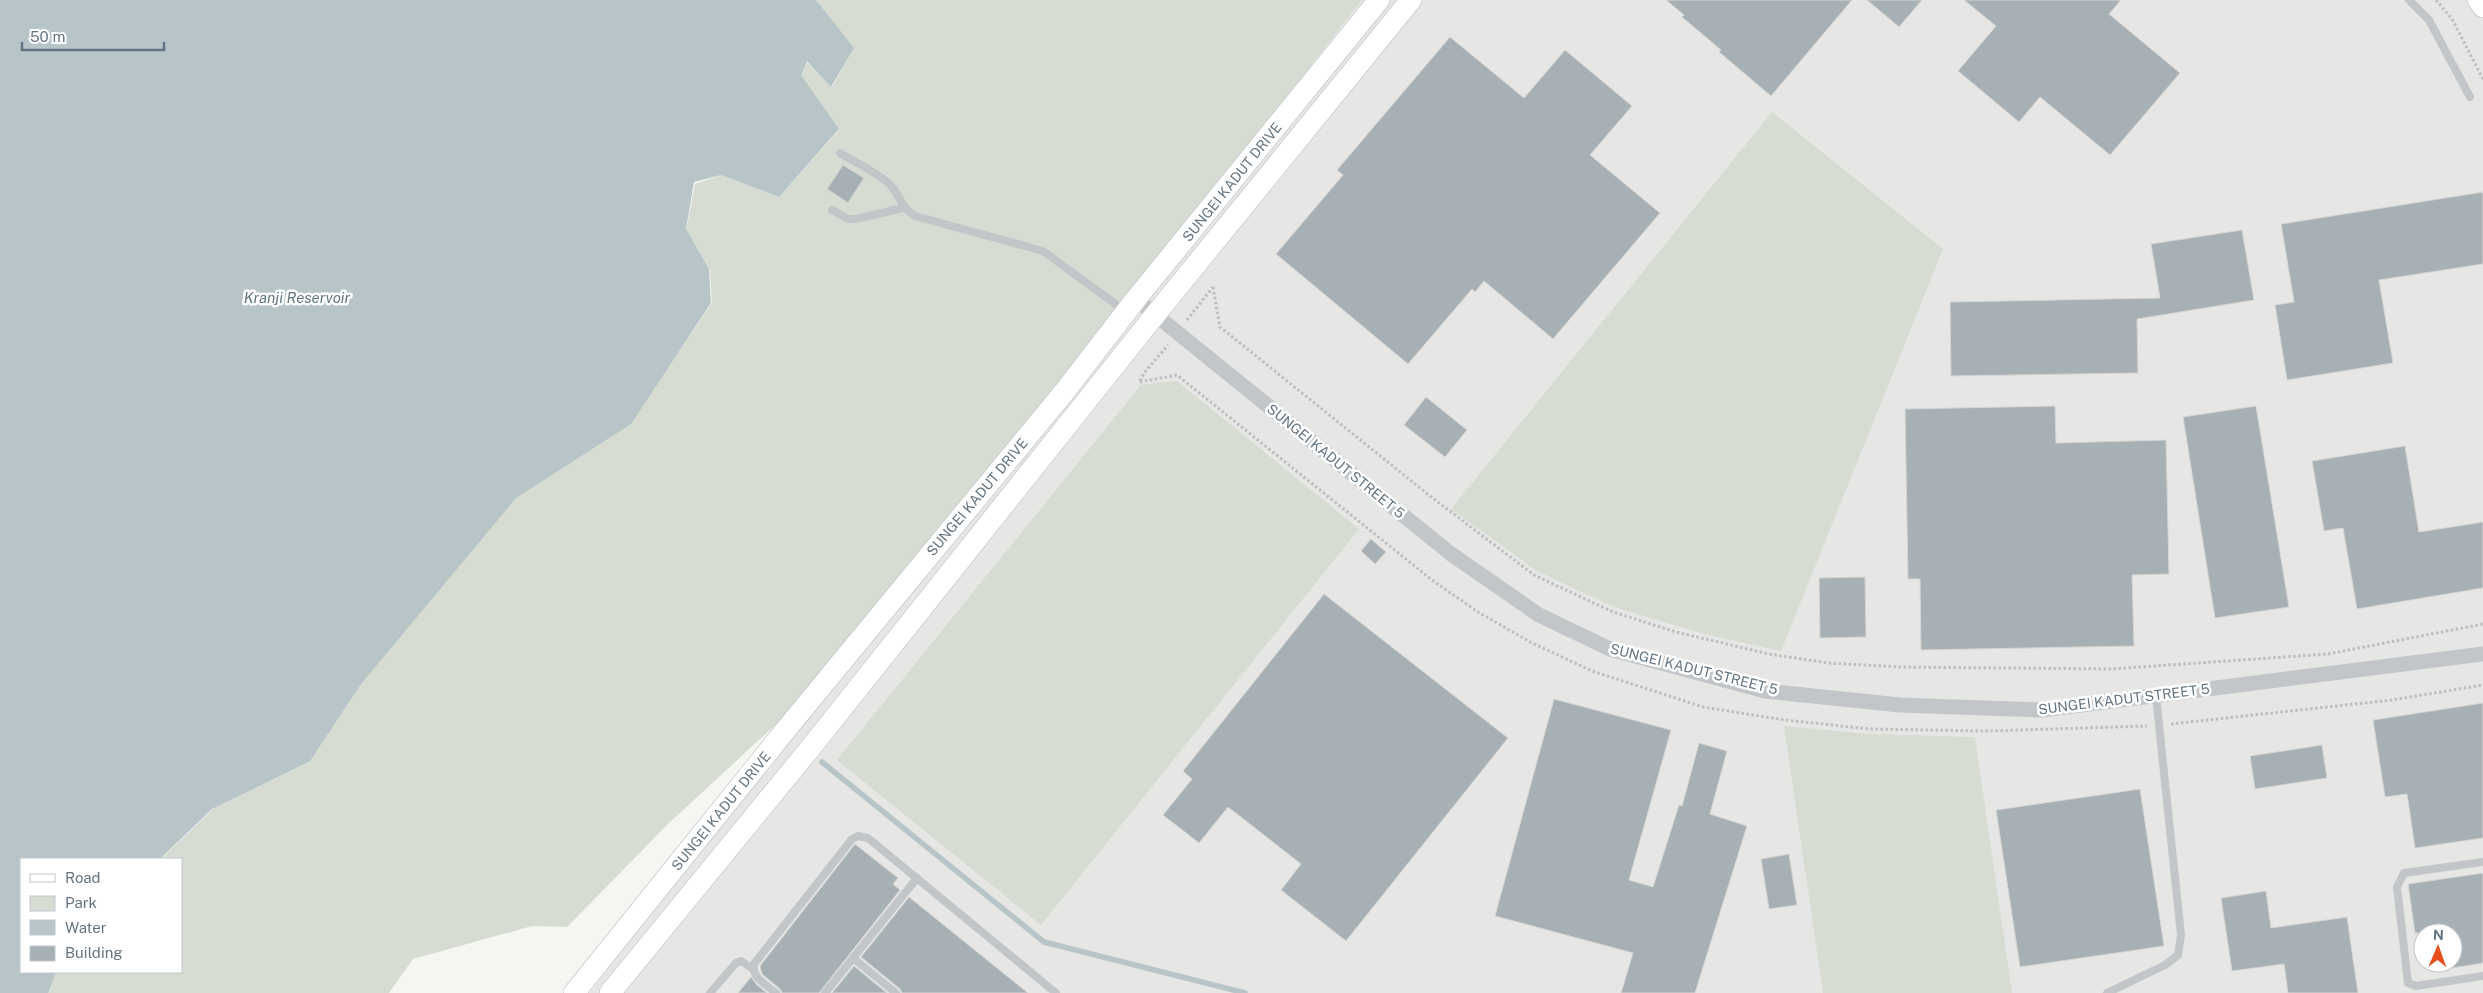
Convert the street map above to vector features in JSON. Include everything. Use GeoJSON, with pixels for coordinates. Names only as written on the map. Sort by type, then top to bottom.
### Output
{"type":"FeatureCollection","features":[{"type":"Feature","properties":{"kind":"main road","name":"SUNGEI KADUT DRIVE"},"geometry":{"type":"LineString","coordinates":[[574,993],[788,728],[1066,391],[1132,305],[1378,0]]}},
{"type":"Feature","properties":{"kind":"main road","name":"SUNGEI KADUT DRIVE"},"geometry":{"type":"LineString","coordinates":[[610,993],[812,746],[1155,315],[1411,0]]}},
{"type":"Feature","properties":{"kind":"main road"},"geometry":{"type":"LineString","coordinates":[[2478,0],[2483,7]]}},
{"type":"Feature","properties":{"kind":"street","name":"SUNGEI KADUT STREET 5"},"geometry":{"type":"LineString","coordinates":[[1132,305],[1155,315],[1452,554],[1539,615],[1610,649],[1765,691],[1900,705],[2042,710],[2483,654]]}},
{"type":"Feature","properties":{"kind":"lane"},"geometry":{"type":"LineString","coordinates":[[2409,0],[2429,20],[2470,97]]}},
{"type":"Feature","properties":{"kind":"lane"},"geometry":{"type":"LineString","coordinates":[[840,153],[886,181],[898,193],[903,208],[915,216],[1042,251],[1132,305]]}},
{"type":"Feature","properties":{"kind":"lane"},"geometry":{"type":"LineString","coordinates":[[832,210],[848,219],[856,220],[903,208]]}},
{"type":"Feature","properties":{"kind":"lane"},"geometry":{"type":"LineString","coordinates":[[2107,993],[2165,965],[2178,955],[2181,935],[2156,696]]}},
{"type":"Feature","properties":{"kind":"lane"},"geometry":{"type":"LineString","coordinates":[[753,969],[754,964],[846,847],[858,836],[868,838],[1056,993]]}},
{"type":"Feature","properties":{"kind":"lane"},"geometry":{"type":"LineString","coordinates":[[2483,862],[2404,873],[2397,887],[2408,983],[2416,986],[2483,976]]}},
{"type":"Feature","properties":{"kind":"lane"},"geometry":{"type":"LineString","coordinates":[[824,993],[917,878]]}},
{"type":"Feature","properties":{"kind":"lane"},"geometry":{"type":"LineString","coordinates":[[853,958],[896,993]]}},
{"type":"Feature","properties":{"kind":"lane"},"geometry":{"type":"LineString","coordinates":[[710,993],[736,963],[742,961],[753,969],[756,977],[776,993]]}},
{"type":"Feature","properties":{"kind":"path"},"geometry":{"type":"LineString","coordinates":[[2436,0],[2452,19],[2483,78]]}},
{"type":"Feature","properties":{"kind":"path"},"geometry":{"type":"LineString","coordinates":[[1213,287],[1220,327],[1478,534],[1534,576],[1613,612],[1676,632],[1768,654],[1828,663],[2021,670],[2111,669],[2328,654],[2483,624]]}},
{"type":"Feature","properties":{"kind":"path"},"geometry":{"type":"LineString","coordinates":[[1140,382],[1177,375],[1432,580],[1478,612],[1532,643],[1592,671],[1703,707],[1784,720],[1870,729],[1989,730],[2159,726],[2392,700],[2483,685]]}},
{"type":"Feature","properties":{"kind":"shaded area"},"geometry":{"type":"Polygon","coordinates":[[[1349,0],[2483,0],[2483,993],[589,993],[1349,0]]]}},
{"type":"Feature","properties":{"kind":"green space"},"geometry":{"type":"Polygon","coordinates":[[[817,0],[1362,0],[851,655],[668,824],[567,927],[532,926],[413,959],[389,993],[48,993],[55,973],[182,973],[182,858],[162,858],[213,809],[359,686],[517,496],[631,422],[712,303],[710,271],[686,231],[695,184],[721,175],[779,197],[839,130],[800,74],[806,61],[832,87],[853,49],[816,3],[817,0]]]}},
{"type":"Feature","properties":{"kind":"green space"},"geometry":{"type":"Polygon","coordinates":[[[1772,112],[1943,249],[1781,651],[1704,634],[1614,607],[1537,571],[1451,509],[1772,112]]]}},
{"type":"Feature","properties":{"kind":"green space"},"geometry":{"type":"Polygon","coordinates":[[[1177,381],[1359,529],[1041,925],[837,760],[1141,385],[1177,381]]]}},
{"type":"Feature","properties":{"kind":"green space"},"geometry":{"type":"Polygon","coordinates":[[[1784,726],[1868,734],[1975,737],[2012,993],[1823,993],[1784,726]]]}},
{"type":"Feature","properties":{"kind":"water","name":"Kranji Reservoir"},"geometry":{"type":"Polygon","coordinates":[[[0,0],[816,0],[854,48],[831,87],[807,61],[801,75],[839,129],[779,197],[721,175],[694,182],[686,229],[709,269],[711,303],[631,424],[516,498],[361,684],[310,761],[212,809],[161,858],[20,858],[20,973],[56,973],[48,993],[0,993],[0,0]]]}},
{"type":"Feature","properties":{"kind":"building"},"geometry":{"type":"Polygon","coordinates":[[[1666,0],[1852,0],[1771,96],[1719,52],[1721,50],[1682,17],[1684,15],[1666,0]]]}},
{"type":"Feature","properties":{"kind":"building"},"geometry":{"type":"Polygon","coordinates":[[[1867,0],[1922,0],[1899,27],[1867,0]]]}},
{"type":"Feature","properties":{"kind":"building"},"geometry":{"type":"Polygon","coordinates":[[[1964,0],[2121,0],[2109,14],[2180,73],[2110,155],[2040,97],[2019,122],[1958,71],[1996,26],[1964,0]]]}},
{"type":"Feature","properties":{"kind":"building"},"geometry":{"type":"Polygon","coordinates":[[[1450,37],[1524,98],[1565,50],[1632,106],[1590,155],[1660,213],[1553,339],[1484,281],[1475,292],[1472,289],[1408,364],[1276,254],[1343,175],[1337,170],[1450,37]]]}},
{"type":"Feature","properties":{"kind":"building"},"geometry":{"type":"Polygon","coordinates":[[[843,165],[864,178],[848,203],[827,189],[843,165]]]}},
{"type":"Feature","properties":{"kind":"building"},"geometry":{"type":"Polygon","coordinates":[[[2483,192],[2483,264],[2379,280],[2393,363],[2287,380],[2275,305],[2294,302],[2281,224],[2483,192]]]}},
{"type":"Feature","properties":{"kind":"building"},"geometry":{"type":"Polygon","coordinates":[[[2242,230],[2254,300],[2137,319],[2138,373],[1951,376],[1950,302],[2160,298],[2151,244],[2242,230]]]}},
{"type":"Feature","properties":{"kind":"building"},"geometry":{"type":"Polygon","coordinates":[[[1426,397],[1467,430],[1445,457],[1404,425],[1426,397]]]}},
{"type":"Feature","properties":{"kind":"building"},"geometry":{"type":"Polygon","coordinates":[[[2055,406],[2056,443],[2166,440],[2169,574],[2132,575],[2134,646],[1921,650],[1920,579],[1908,579],[1905,409],[2055,406]]]}},
{"type":"Feature","properties":{"kind":"building"},"geometry":{"type":"Polygon","coordinates":[[[2256,406],[2289,607],[2215,618],[2183,417],[2256,406]]]}},
{"type":"Feature","properties":{"kind":"building"},"geometry":{"type":"Polygon","coordinates":[[[2405,446],[2419,532],[2483,522],[2483,588],[2357,609],[2343,528],[2324,531],[2312,461],[2405,446]]]}},
{"type":"Feature","properties":{"kind":"building"},"geometry":{"type":"Polygon","coordinates":[[[1371,539],[1386,552],[1375,564],[1361,551],[1371,539]]]}},
{"type":"Feature","properties":{"kind":"building"},"geometry":{"type":"Polygon","coordinates":[[[1865,577],[1866,637],[1820,638],[1819,578],[1865,577]]]}},
{"type":"Feature","properties":{"kind":"building"},"geometry":{"type":"Polygon","coordinates":[[[1324,594],[1508,738],[1346,941],[1281,890],[1301,864],[1228,807],[1199,843],[1163,815],[1192,779],[1183,771],[1324,594]]]}},
{"type":"Feature","properties":{"kind":"building"},"geometry":{"type":"Polygon","coordinates":[[[1554,699],[1671,730],[1629,880],[1653,887],[1679,805],[1682,806],[1699,743],[1727,751],[1710,814],[1747,826],[1695,993],[1621,993],[1633,953],[1495,916],[1554,699]]]}},
{"type":"Feature","properties":{"kind":"building"},"geometry":{"type":"Polygon","coordinates":[[[2483,703],[2483,838],[2415,848],[2407,794],[2385,797],[2373,720],[2483,703]]]}},
{"type":"Feature","properties":{"kind":"building"},"geometry":{"type":"Polygon","coordinates":[[[2322,745],[2327,778],[2255,789],[2250,756],[2322,745]]]}},
{"type":"Feature","properties":{"kind":"building"},"geometry":{"type":"Polygon","coordinates":[[[2140,789],[2164,946],[2020,967],[1996,810],[2140,789]]]}},
{"type":"Feature","properties":{"kind":"building"},"geometry":{"type":"Polygon","coordinates":[[[855,844],[898,878],[893,884],[900,890],[819,993],[782,993],[780,989],[762,974],[760,966],[855,844]]]}},
{"type":"Feature","properties":{"kind":"building"},"geometry":{"type":"Polygon","coordinates":[[[1789,854],[1797,905],[1769,909],[1761,859],[1789,854]]]}},
{"type":"Feature","properties":{"kind":"building"},"geometry":{"type":"Polygon","coordinates":[[[2483,873],[2483,963],[2463,966],[2463,923],[2414,923],[2408,884],[2483,873]]]}},
{"type":"Feature","properties":{"kind":"building"},"geometry":{"type":"Polygon","coordinates":[[[2266,891],[2271,928],[2347,917],[2358,993],[2288,993],[2284,964],[2232,971],[2221,898],[2266,891]]]}},
{"type":"Feature","properties":{"kind":"building"},"geometry":{"type":"Polygon","coordinates":[[[909,897],[1028,993],[902,993],[900,989],[861,957],[909,897]]]}},
{"type":"Feature","properties":{"kind":"building"},"geometry":{"type":"Polygon","coordinates":[[[854,966],[887,993],[832,993],[854,966]]]}},
{"type":"Feature","properties":{"kind":"building"},"geometry":{"type":"Polygon","coordinates":[[[751,977],[757,985],[767,993],[738,993],[751,977]]]}},
{"type":"Feature","properties":{"kind":"waterway"},"geometry":{"type":"LineString","coordinates":[[822,762],[1044,942],[1245,993]]}}]}
